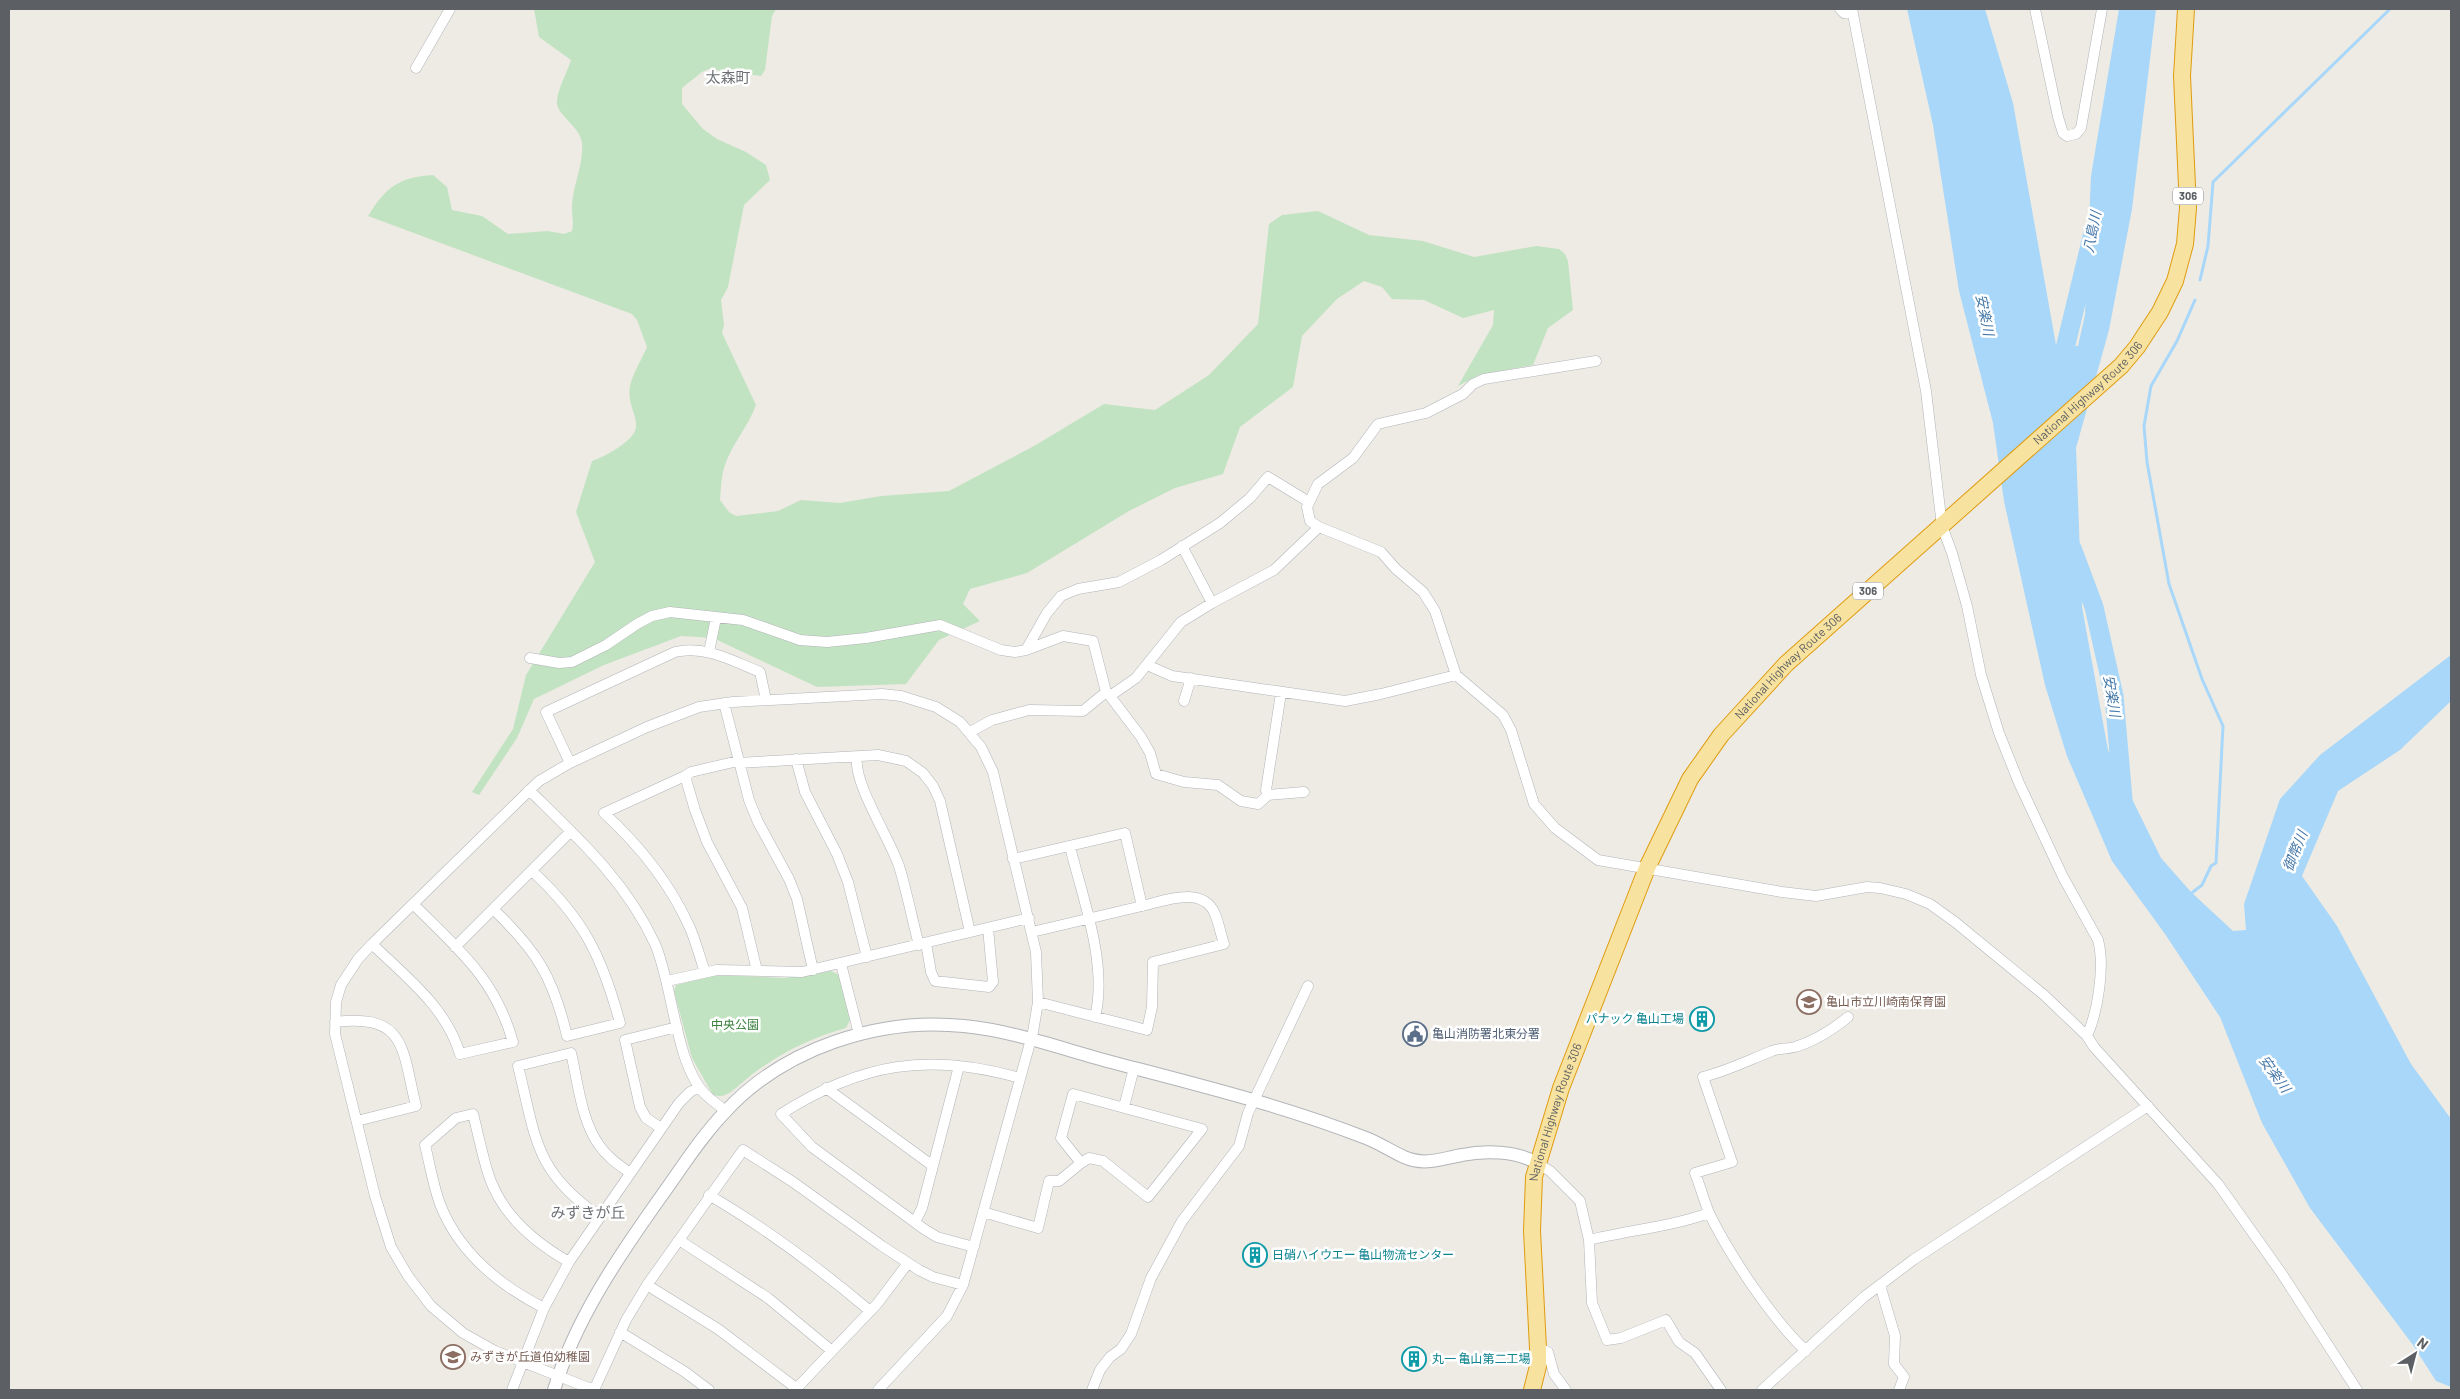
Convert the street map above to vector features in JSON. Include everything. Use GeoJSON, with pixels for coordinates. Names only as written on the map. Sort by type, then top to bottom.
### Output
{"type":"FeatureCollection","features":[{"type":"Feature","properties":{"kind":"highway","name":"National Highway Route 306"},"geometry":{"type":"LineString","coordinates":[[1532,1390],[1538,1366],[1532,1214],[1537,1163],[1561,1088],[1647,868],[1690,779],[1721,735],[1757,693],[1786,664],[2121,366],[2147,334],[2175,281],[2185,244],[2188,208],[2182,76],[2186,9]]}},
{"type":"Feature","properties":{"kind":"street"},"geometry":{"type":"LineString","coordinates":[[416,68],[450,9]]}},
{"type":"Feature","properties":{"kind":"street"},"geometry":{"type":"LineString","coordinates":[[1840,9],[1844,13],[1852,10],[1926,391],[1946,523],[1981,674],[1999,733],[2042,834],[2098,940],[2101,950],[2099,984],[2092,1024],[2087,1036]]}},
{"type":"Feature","properties":{"kind":"street"},"geometry":{"type":"LineString","coordinates":[[2035,9],[2058,117],[2063,133],[2067,136],[2076,134],[2082,128],[2102,9]]}},
{"type":"Feature","properties":{"kind":"street"},"geometry":{"type":"LineString","coordinates":[[1596,361],[1484,379],[1473,384],[1463,394],[1426,413],[1378,424],[1353,458],[1318,484],[1309,502],[1310,521],[1319,527],[1381,552],[1396,569],[1423,592],[1436,611],[1456,675],[1503,715],[1511,730],[1534,804],[1556,828],[1598,860],[1742,886],[1816,896],[1867,887],[1880,888],[1906,894],[1930,904],[1955,922],[2044,996],[2087,1036],[2094,1047],[2218,1184],[2282,1274],[2357,1390]]}},
{"type":"Feature","properties":{"kind":"street"},"geometry":{"type":"LineString","coordinates":[[1026,650],[1047,613],[1061,596],[1078,589],[1119,582],[1202,536],[1241,507],[1268,477],[1309,502]]}},
{"type":"Feature","properties":{"kind":"street"},"geometry":{"type":"LineString","coordinates":[[970,732],[992,720],[1029,710],[1083,710],[1136,678],[1181,622],[1274,570],[1319,527]]}},
{"type":"Feature","properties":{"kind":"street"},"geometry":{"type":"LineString","coordinates":[[1182,546],[1212,603]]}},
{"type":"Feature","properties":{"kind":"street"},"geometry":{"type":"LineString","coordinates":[[530,658],[558,663],[572,662],[606,645],[652,616],[670,612],[743,620],[800,640],[827,642],[866,638],[940,625],[1001,650],[1015,652],[1026,650],[1064,636],[1093,640],[1108,694],[1141,737],[1150,752],[1156,774],[1184,782],[1218,784],[1246,803],[1258,804],[1268,795],[1304,792]]}},
{"type":"Feature","properties":{"kind":"street"},"geometry":{"type":"LineString","coordinates":[[709,652],[716,618]]}},
{"type":"Feature","properties":{"kind":"street"},"geometry":{"type":"LineString","coordinates":[[570,763],[546,712],[664,656],[686,650],[709,652],[760,672],[766,700]]}},
{"type":"Feature","properties":{"kind":"street"},"geometry":{"type":"LineString","coordinates":[[1147,665],[1172,676],[1345,701],[1456,675]]}},
{"type":"Feature","properties":{"kind":"street"},"geometry":{"type":"LineString","coordinates":[[1184,702],[1190,678]]}},
{"type":"Feature","properties":{"kind":"street"},"geometry":{"type":"LineString","coordinates":[[1268,795],[1266,790],[1281,693]]}},
{"type":"Feature","properties":{"kind":"street"},"geometry":{"type":"LineString","coordinates":[[878,1390],[947,1316],[963,1285],[1020,1078],[1038,1002],[1038,969],[1032,932],[993,772],[970,732],[960,722],[936,707],[901,696],[882,694],[724,703],[680,713],[570,763],[545,777],[529,790],[354,964],[341,985],[336,1002],[335,1034],[385,1233],[408,1276],[432,1306],[479,1344],[594,1390],[620,1332],[647,1285],[709,1195],[743,1150],[794,1182],[908,1263],[933,1277],[963,1285]]}},
{"type":"Feature","properties":{"kind":"street"},"geometry":{"type":"LineString","coordinates":[[724,703],[738,762],[758,822],[779,858],[797,900],[813,970]]}},
{"type":"Feature","properties":{"kind":"street"},"geometry":{"type":"LineString","coordinates":[[705,972],[690,929],[664,882],[648,857],[604,813],[691,772],[738,762],[878,755],[899,758],[916,766],[929,779],[940,801],[970,932]]}},
{"type":"Feature","properties":{"kind":"street"},"geometry":{"type":"LineString","coordinates":[[857,756],[856,766],[859,780],[888,837],[899,866],[935,981],[989,987],[993,982],[988,928]]}},
{"type":"Feature","properties":{"kind":"street"},"geometry":{"type":"LineString","coordinates":[[796,758],[805,792],[837,854],[848,882],[867,957]]}},
{"type":"Feature","properties":{"kind":"street"},"geometry":{"type":"LineString","coordinates":[[685,776],[694,810],[708,842],[742,908],[757,971]]}},
{"type":"Feature","properties":{"kind":"street"},"geometry":{"type":"LineString","coordinates":[[529,790],[604,864],[626,893],[655,946],[667,981],[686,1059],[699,1087],[725,1111]]}},
{"type":"Feature","properties":{"kind":"street"},"geometry":{"type":"LineString","coordinates":[[455,947],[571,831]]}},
{"type":"Feature","properties":{"kind":"street"},"geometry":{"type":"LineString","coordinates":[[1014,859],[1124,833],[1142,906]]}},
{"type":"Feature","properties":{"kind":"street"},"geometry":{"type":"LineString","coordinates":[[1070,847],[1099,975],[1098,1006],[1095,1017]]}},
{"type":"Feature","properties":{"kind":"street"},"geometry":{"type":"LineString","coordinates":[[493,909],[521,937],[543,966],[559,1003],[567,1036],[620,1023],[600,959],[583,928],[563,902],[532,871]]}},
{"type":"Feature","properties":{"kind":"street"},"geometry":{"type":"LineString","coordinates":[[1032,932],[1182,896],[1201,899],[1211,906],[1224,944],[1153,962],[1152,1007],[1147,1030],[1038,1002]]}},
{"type":"Feature","properties":{"kind":"street"},"geometry":{"type":"LineString","coordinates":[[372,944],[439,1010],[455,1035],[460,1054],[513,1042],[498,1000],[480,974],[413,904]]}},
{"type":"Feature","properties":{"kind":"street"},"geometry":{"type":"LineString","coordinates":[[667,981],[717,970],[783,973],[813,970],[1029,918]]}},
{"type":"Feature","properties":{"kind":"street"},"geometry":{"type":"LineString","coordinates":[[841,964],[859,1034]]}},
{"type":"Feature","properties":{"kind":"street"},"geometry":{"type":"LineString","coordinates":[[1092,1390],[1100,1370],[1121,1349],[1131,1334],[1151,1278],[1182,1221],[1239,1146],[1248,1113],[1256,1100],[1308,986]]}},
{"type":"Feature","properties":{"kind":"street"},"geometry":{"type":"LineString","coordinates":[[1806,1351],[1790,1335],[1762,1299],[1709,1213],[1695,1173],[1732,1162],[1703,1077],[1726,1071],[1774,1050],[1795,1047],[1813,1040],[1831,1030],[1848,1017]]}},
{"type":"Feature","properties":{"kind":"street"},"geometry":{"type":"LineString","coordinates":[[335,1022],[367,1020],[379,1024],[392,1034],[404,1051],[417,1110],[357,1121]]}},
{"type":"Feature","properties":{"kind":"street"},"geometry":{"type":"LineString","coordinates":[[554,1390],[558,1377],[590,1307],[617,1260],[705,1135],[725,1111],[751,1088],[786,1065],[818,1048],[859,1034],[905,1026],[946,1025],[991,1030],[1256,1100],[1366,1138],[1417,1161],[1438,1161],[1465,1154],[1511,1154],[1524,1156],[1550,1171],[1580,1201],[1589,1240],[1592,1303],[1608,1340],[1621,1338],[1666,1320],[1679,1342],[1695,1353],[1722,1390]]}},
{"type":"Feature","properties":{"kind":"street"},"geometry":{"type":"LineString","coordinates":[[661,1128],[646,1118],[640,1107],[625,1040],[677,1026]]}},
{"type":"Feature","properties":{"kind":"street"},"geometry":{"type":"LineString","coordinates":[[599,1216],[565,1190],[543,1159],[518,1066],[571,1053],[587,1120],[593,1135],[606,1154],[630,1173]]}},
{"type":"Feature","properties":{"kind":"street"},"geometry":{"type":"LineString","coordinates":[[974,1247],[937,1237],[915,1222],[812,1147],[781,1114],[826,1088],[851,1077],[880,1070],[934,1063],[1020,1078]]}},
{"type":"Feature","properties":{"kind":"street"},"geometry":{"type":"LineString","coordinates":[[915,1222],[922,1208],[959,1066]]}},
{"type":"Feature","properties":{"kind":"street"},"geometry":{"type":"LineString","coordinates":[[1124,1107],[1134,1068]]}},
{"type":"Feature","properties":{"kind":"street"},"geometry":{"type":"LineString","coordinates":[[512,1390],[544,1308],[569,1262],[679,1103],[690,1092],[699,1087]]}},
{"type":"Feature","properties":{"kind":"street"},"geometry":{"type":"LineString","coordinates":[[826,1088],[933,1166]]}},
{"type":"Feature","properties":{"kind":"street"},"geometry":{"type":"LineString","coordinates":[[983,1212],[1038,1228],[1049,1181],[1059,1180],[1088,1158],[1103,1161],[1148,1197],[1202,1129],[1073,1094],[1061,1138],[1081,1163]]}},
{"type":"Feature","properties":{"kind":"street"},"geometry":{"type":"LineString","coordinates":[[1762,1390],[1864,1297],[1913,1260],[2148,1106]]}},
{"type":"Feature","properties":{"kind":"street"},"geometry":{"type":"LineString","coordinates":[[544,1308],[494,1277],[470,1253],[451,1225],[440,1204],[425,1145],[456,1118],[474,1114],[488,1173],[509,1212],[534,1238],[569,1262]]}},
{"type":"Feature","properties":{"kind":"street"},"geometry":{"type":"LineString","coordinates":[[709,1195],[752,1220],[801,1254],[870,1311]]}},
{"type":"Feature","properties":{"kind":"street"},"geometry":{"type":"LineString","coordinates":[[1589,1240],[1621,1232],[1659,1228],[1709,1213]]}},
{"type":"Feature","properties":{"kind":"street"},"geometry":{"type":"LineString","coordinates":[[679,1240],[768,1298],[832,1351]]}},
{"type":"Feature","properties":{"kind":"street"},"geometry":{"type":"LineString","coordinates":[[647,1285],[718,1329],[796,1389],[870,1311],[908,1263]]}},
{"type":"Feature","properties":{"kind":"street"},"geometry":{"type":"LineString","coordinates":[[1880,1285],[1895,1336],[1894,1364],[1904,1377],[1899,1390]]}},
{"type":"Feature","properties":{"kind":"street"},"geometry":{"type":"LineString","coordinates":[[620,1332],[710,1390]]}},
{"type":"Feature","properties":{"kind":"street"},"geometry":{"type":"LineString","coordinates":[[1538,1348],[1548,1352],[1554,1374],[1566,1390]]}},
{"type":"Feature","properties":{"kind":"green space"},"geometry":{"type":"Polygon","coordinates":[[[534,9],[776,9],[772,16],[765,70],[761,76],[709,69],[702,72],[682,88],[682,104],[703,129],[717,139],[746,152],[766,165],[770,180],[744,205],[728,287],[721,300],[724,325],[722,333],[756,405],[727,460],[722,476],[720,500],[729,512],[736,516],[778,511],[801,500],[840,503],[881,496],[949,491],[1034,446],[1104,404],[1155,410],[1209,375],[1258,324],[1269,224],[1282,215],[1318,211],[1369,235],[1423,241],[1474,257],[1536,246],[1559,249],[1565,254],[1568,261],[1573,310],[1548,328],[1533,365],[1479,375],[1458,386],[1493,325],[1494,310],[1463,318],[1424,300],[1392,299],[1382,287],[1364,281],[1337,299],[1302,336],[1293,387],[1240,427],[1223,474],[1175,488],[1129,511],[1027,573],[970,589],[963,604],[980,621],[939,640],[906,684],[817,687],[713,638],[681,636],[604,665],[534,699],[517,738],[479,795],[472,792],[513,729],[526,675],[595,562],[576,512],[592,461],[618,448],[634,432],[636,422],[629,392],[635,371],[647,347],[637,320],[632,314],[368,216],[381,198],[394,185],[411,178],[433,175],[447,187],[452,210],[482,216],[508,234],[548,231],[564,234],[572,231],[572,208],[582,143],[577,131],[557,106],[561,86],[571,60],[539,37],[534,9]]]}},
{"type":"Feature","properties":{"kind":"green space","name":"中央公園"},"geometry":{"type":"Polygon","coordinates":[[[831,971],[839,975],[850,1020],[846,1028],[818,1037],[792,1049],[766,1064],[726,1095],[713,1095],[692,1058],[674,991],[676,985],[717,975],[785,978],[831,971]]]}},
{"type":"Feature","properties":{"kind":"water","name":"御幣川"},"geometry":{"type":"Polygon","coordinates":[[[1907,9],[1985,9],[2013,103],[2056,345],[2078,346],[2085,315],[2091,176],[2119,9],[2156,9],[2132,209],[2109,330],[2076,448],[2082,607],[2108,750],[2161,858],[2191,892],[2233,931],[2246,930],[2244,904],[2280,799],[2320,755],[2451,655],[2451,701],[2400,750],[2338,791],[2302,876],[2337,926],[2411,1064],[2451,1119],[2451,1387],[2436,1381],[2413,1345],[2310,1208],[2262,1123],[2220,1017],[2165,934],[2112,861],[2067,756],[2045,685],[2004,501],[1993,423],[1959,291],[1933,125],[1907,9]]]}},
{"type":"Feature","properties":{"kind":"waterway"},"geometry":{"type":"LineString","coordinates":[[2200,280],[2208,246],[2213,182],[2390,9]]}},
{"type":"Feature","properties":{"kind":"waterway","name":"八島川"},"geometry":{"type":"LineString","coordinates":[[2060,369],[2093,233]]}},
{"type":"Feature","properties":{"kind":"waterway"},"geometry":{"type":"LineString","coordinates":[[2189,895],[2202,885],[2211,866],[2216,863],[2223,726],[2202,679],[2169,584],[2147,462],[2144,426],[2151,386],[2177,341],[2195,300]]}},
{"type":"Feature","properties":{"kind":"waterway","name":"安楽川"},"geometry":{"type":"LineString","coordinates":[[2072,548],[2094,607],[2114,696],[2123,799]]}},
{"type":"Feature","properties":{"kind":"place","name":"亀山市立川崎南保育園"},"geometry":{"type":"Point","coordinates":[1809,1002]}},
{"type":"Feature","properties":{"kind":"place","name":"パナック 亀山工場"},"geometry":{"type":"Point","coordinates":[1702,1019]}},
{"type":"Feature","properties":{"kind":"place","name":"亀山消防署北東分署"},"geometry":{"type":"Point","coordinates":[1415,1034]}},
{"type":"Feature","properties":{"kind":"place","name":"日硝ハイウエー 亀山物流センター"},"geometry":{"type":"Point","coordinates":[1255,1255]}},
{"type":"Feature","properties":{"kind":"place","name":"みずきが丘道伯幼稚園"},"geometry":{"type":"Point","coordinates":[453,1357]}},
{"type":"Feature","properties":{"kind":"place","name":"丸一 亀山第二工場"},"geometry":{"type":"Point","coordinates":[1414,1359]}},
{"type":"Feature","properties":{"kind":"district","name":"太森町"},"geometry":{"type":"Point","coordinates":[728,78]}},
{"type":"Feature","properties":{"kind":"district","name":"みずきが丘"},"geometry":{"type":"Point","coordinates":[588,1213]}}]}
